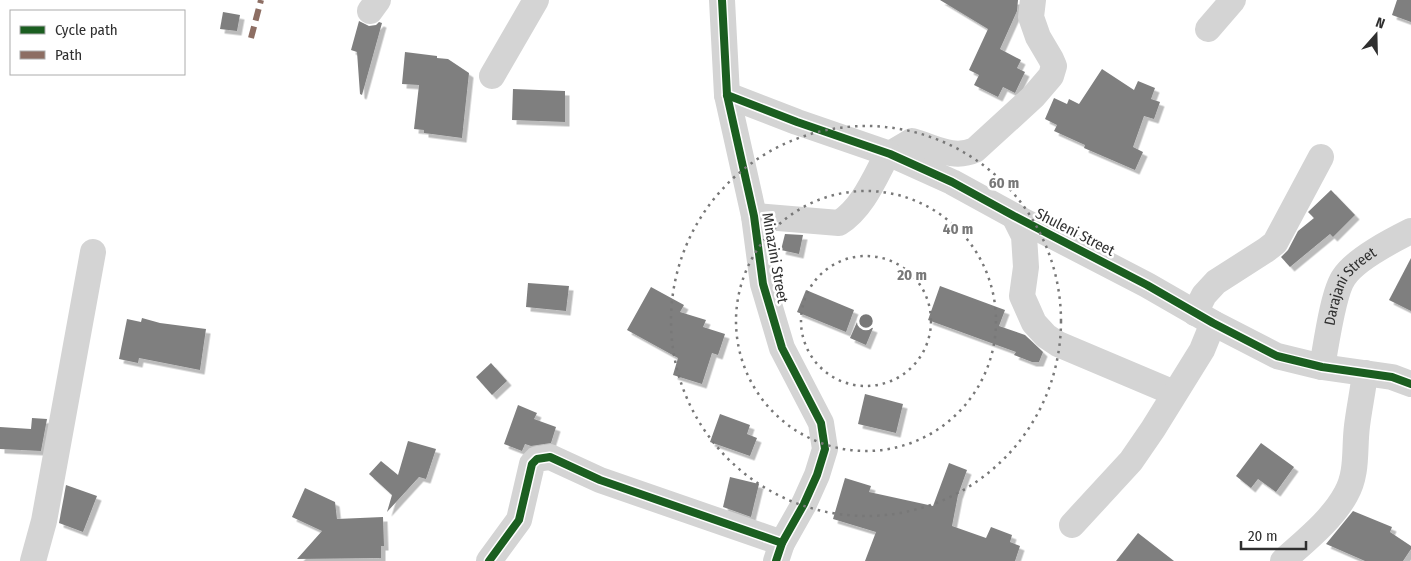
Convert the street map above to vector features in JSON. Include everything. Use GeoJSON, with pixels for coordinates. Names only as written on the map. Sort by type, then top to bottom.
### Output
{"type":"FeatureCollection","features":[{"type":"Feature","properties":{"kind":"street"},"geometry":{"type":"LineString","coordinates":[[492,76],[536,0]]}},
{"type":"Feature","properties":{"kind":"street","name":"Minazini Street"},"geometry":{"type":"LineString","coordinates":[[722,0],[727,95],[754,216],[763,284],[782,348],[821,423],[825,449],[817,475],[779,552]]}},
{"type":"Feature","properties":{"kind":"street"},"geometry":{"type":"LineString","coordinates":[[754,216],[840,223],[849,217],[860,202],[889,153],[905,143],[912,141],[953,154],[965,154],[975,150],[1033,98],[1051,76],[1054,66],[1038,37],[1031,17],[1033,0]]}},
{"type":"Feature","properties":{"kind":"street"},"geometry":{"type":"LineString","coordinates":[[1208,29],[1233,0]]}},
{"type":"Feature","properties":{"kind":"street","name":"Shuleni Street"},"geometry":{"type":"LineString","coordinates":[[727,95],[797,122],[889,153],[952,182],[1139,280],[1204,318],[1277,356],[1322,367],[1392,377],[1411,384]]}},
{"type":"Feature","properties":{"kind":"street"},"geometry":{"type":"LineString","coordinates":[[1072,525],[1130,461],[1153,429],[1202,350],[1204,295],[1216,282],[1274,243],[1321,157]]}},
{"type":"Feature","properties":{"kind":"street"},"geometry":{"type":"LineString","coordinates":[[1014,216],[1024,236],[1026,267],[1022,296],[1034,323],[1046,336],[1058,344],[1174,393]]}},
{"type":"Feature","properties":{"kind":"street","name":"Darajani Street"},"geometry":{"type":"LineString","coordinates":[[1322,367],[1337,292],[1343,278],[1352,268],[1392,240],[1411,231]]}},
{"type":"Feature","properties":{"kind":"street"},"geometry":{"type":"LineString","coordinates":[[33,561],[44,521],[60,422],[93,252]]}},
{"type":"Feature","properties":{"kind":"street"},"geometry":{"type":"LineString","coordinates":[[1284,561],[1327,519],[1346,494],[1352,480],[1365,373]]}},
{"type":"Feature","properties":{"kind":"street"},"geometry":{"type":"LineString","coordinates":[[489,561],[519,520],[532,464],[537,459],[550,457],[600,480],[779,552]]}},
{"type":"Feature","properties":{"kind":"building"},"geometry":{"type":"Polygon","coordinates":[[[940,0],[1018,0],[1017,11],[1000,49],[1021,60],[1017,68],[1025,72],[1015,93],[1003,87],[998,97],[974,85],[979,75],[969,70],[988,29],[940,0]]]}},
{"type":"Feature","properties":{"kind":"building"},"geometry":{"type":"Polygon","coordinates":[[[1397,0],[1411,0],[1411,22],[1392,15],[1397,0]]]}},
{"type":"Feature","properties":{"kind":"building"},"geometry":{"type":"Polygon","coordinates":[[[223,12],[240,15],[237,31],[220,29],[223,12]]]}},
{"type":"Feature","properties":{"kind":"building"},"geometry":{"type":"Polygon","coordinates":[[[359,21],[369,26],[376,25],[379,22],[382,23],[362,95],[360,94],[357,52],[351,50],[359,21]]]}},
{"type":"Feature","properties":{"kind":"building"},"geometry":{"type":"Polygon","coordinates":[[[405,52],[448,59],[469,73],[462,138],[424,133],[424,130],[414,129],[419,85],[402,84],[405,52]]]}},
{"type":"Feature","properties":{"kind":"building"},"geometry":{"type":"Polygon","coordinates":[[[1102,69],[1134,90],[1138,81],[1155,88],[1151,99],[1160,102],[1154,119],[1144,116],[1133,147],[1143,152],[1135,170],[1084,148],[1085,145],[1054,131],[1057,125],[1045,119],[1054,98],[1067,104],[1069,99],[1079,104],[1102,69]]]}},
{"type":"Feature","properties":{"kind":"building"},"geometry":{"type":"Polygon","coordinates":[[[513,89],[565,91],[565,122],[512,120],[513,89]]]}},
{"type":"Feature","properties":{"kind":"building"},"geometry":{"type":"Polygon","coordinates":[[[1331,190],[1355,215],[1333,237],[1330,234],[1290,267],[1281,257],[1288,250],[1298,231],[1314,218],[1308,212],[1331,190]]]}},
{"type":"Feature","properties":{"kind":"building"},"geometry":{"type":"Polygon","coordinates":[[[785,234],[803,235],[799,254],[781,250],[785,234]]]}},
{"type":"Feature","properties":{"kind":"building"},"geometry":{"type":"Polygon","coordinates":[[[1411,258],[1411,311],[1389,300],[1411,258]]]}},
{"type":"Feature","properties":{"kind":"building"},"geometry":{"type":"Polygon","coordinates":[[[528,283],[569,286],[566,311],[526,307],[528,283]]]}},
{"type":"Feature","properties":{"kind":"building"},"geometry":{"type":"Polygon","coordinates":[[[940,286],[1005,310],[999,326],[1025,335],[1043,352],[1039,362],[1032,362],[1014,355],[1016,352],[928,320],[940,286]]]}},
{"type":"Feature","properties":{"kind":"building"},"geometry":{"type":"Polygon","coordinates":[[[651,287],[684,305],[680,312],[706,320],[703,327],[725,334],[718,355],[712,353],[702,384],[673,375],[678,358],[627,330],[651,287]]]}},
{"type":"Feature","properties":{"kind":"building"},"geometry":{"type":"Polygon","coordinates":[[[806,290],[854,310],[846,332],[797,312],[806,290]]]}},
{"type":"Feature","properties":{"kind":"building"},"geometry":{"type":"Polygon","coordinates":[[[142,318],[160,323],[206,329],[200,370],[139,358],[138,363],[119,359],[127,319],[141,322],[142,318]]]}},
{"type":"Feature","properties":{"kind":"building"},"geometry":{"type":"Polygon","coordinates":[[[857,322],[873,328],[866,345],[850,338],[857,322]]]}},
{"type":"Feature","properties":{"kind":"building"},"geometry":{"type":"Polygon","coordinates":[[[491,363],[507,381],[492,395],[476,377],[491,363]]]}},
{"type":"Feature","properties":{"kind":"building"},"geometry":{"type":"Polygon","coordinates":[[[865,394],[903,404],[896,433],[858,424],[865,394]]]}},
{"type":"Feature","properties":{"kind":"building"},"geometry":{"type":"Polygon","coordinates":[[[518,405],[537,413],[534,419],[556,427],[551,443],[531,446],[525,444],[522,451],[504,444],[518,405]]]}},
{"type":"Feature","properties":{"kind":"building"},"geometry":{"type":"Polygon","coordinates":[[[720,414],[750,425],[747,434],[757,438],[750,456],[710,442],[720,414]]]}},
{"type":"Feature","properties":{"kind":"building"},"geometry":{"type":"Polygon","coordinates":[[[32,418],[47,419],[41,451],[0,449],[0,427],[31,429],[32,418]]]}},
{"type":"Feature","properties":{"kind":"building"},"geometry":{"type":"Polygon","coordinates":[[[408,441],[436,449],[426,479],[419,477],[387,512],[392,495],[369,474],[381,461],[398,475],[408,441]]]}},
{"type":"Feature","properties":{"kind":"building"},"geometry":{"type":"Polygon","coordinates":[[[1261,443],[1294,467],[1276,492],[1258,479],[1251,488],[1236,476],[1261,443]]]}},
{"type":"Feature","properties":{"kind":"building"},"geometry":{"type":"Polygon","coordinates":[[[949,463],[967,470],[958,495],[952,526],[986,538],[991,527],[1012,535],[1010,542],[1020,546],[1015,561],[865,561],[876,532],[833,519],[845,478],[871,486],[869,492],[933,506],[949,463]]]}},
{"type":"Feature","properties":{"kind":"building"},"geometry":{"type":"Polygon","coordinates":[[[730,477],[759,484],[751,517],[723,507],[730,477]]]}},
{"type":"Feature","properties":{"kind":"building"},"geometry":{"type":"Polygon","coordinates":[[[66,485],[97,496],[83,532],[59,523],[66,485]]]}},
{"type":"Feature","properties":{"kind":"building"},"geometry":{"type":"Polygon","coordinates":[[[305,488],[335,502],[337,519],[383,517],[384,546],[381,546],[381,558],[297,559],[322,531],[292,517],[305,488]]]}},
{"type":"Feature","properties":{"kind":"building"},"geometry":{"type":"Polygon","coordinates":[[[1353,511],[1392,527],[1390,532],[1411,546],[1403,561],[1365,561],[1326,544],[1353,511]]]}},
{"type":"Feature","properties":{"kind":"building"},"geometry":{"type":"Polygon","coordinates":[[[1138,533],[1174,561],[1116,561],[1138,533]]]}},
{"type":"Feature","properties":{"kind":"marked path"},"geometry":{"type":"LineString","coordinates":[[251,38],[261,0]]}},
{"type":"Feature","properties":{"kind":"cycle path"},"geometry":{"type":"LineString","coordinates":[[722,0],[727,95],[754,216],[763,284],[782,348],[821,423],[825,449],[817,475],[804,504],[782,543],[776,561]]}},
{"type":"Feature","properties":{"kind":"cycle path"},"geometry":{"type":"LineString","coordinates":[[727,95],[797,122],[890,154],[952,182],[1277,356],[1322,367],[1392,377],[1411,384]]}},
{"type":"Feature","properties":{"kind":"cycle path"},"geometry":{"type":"LineString","coordinates":[[489,561],[519,520],[532,464],[537,459],[550,457],[600,480],[782,543]]}}]}
